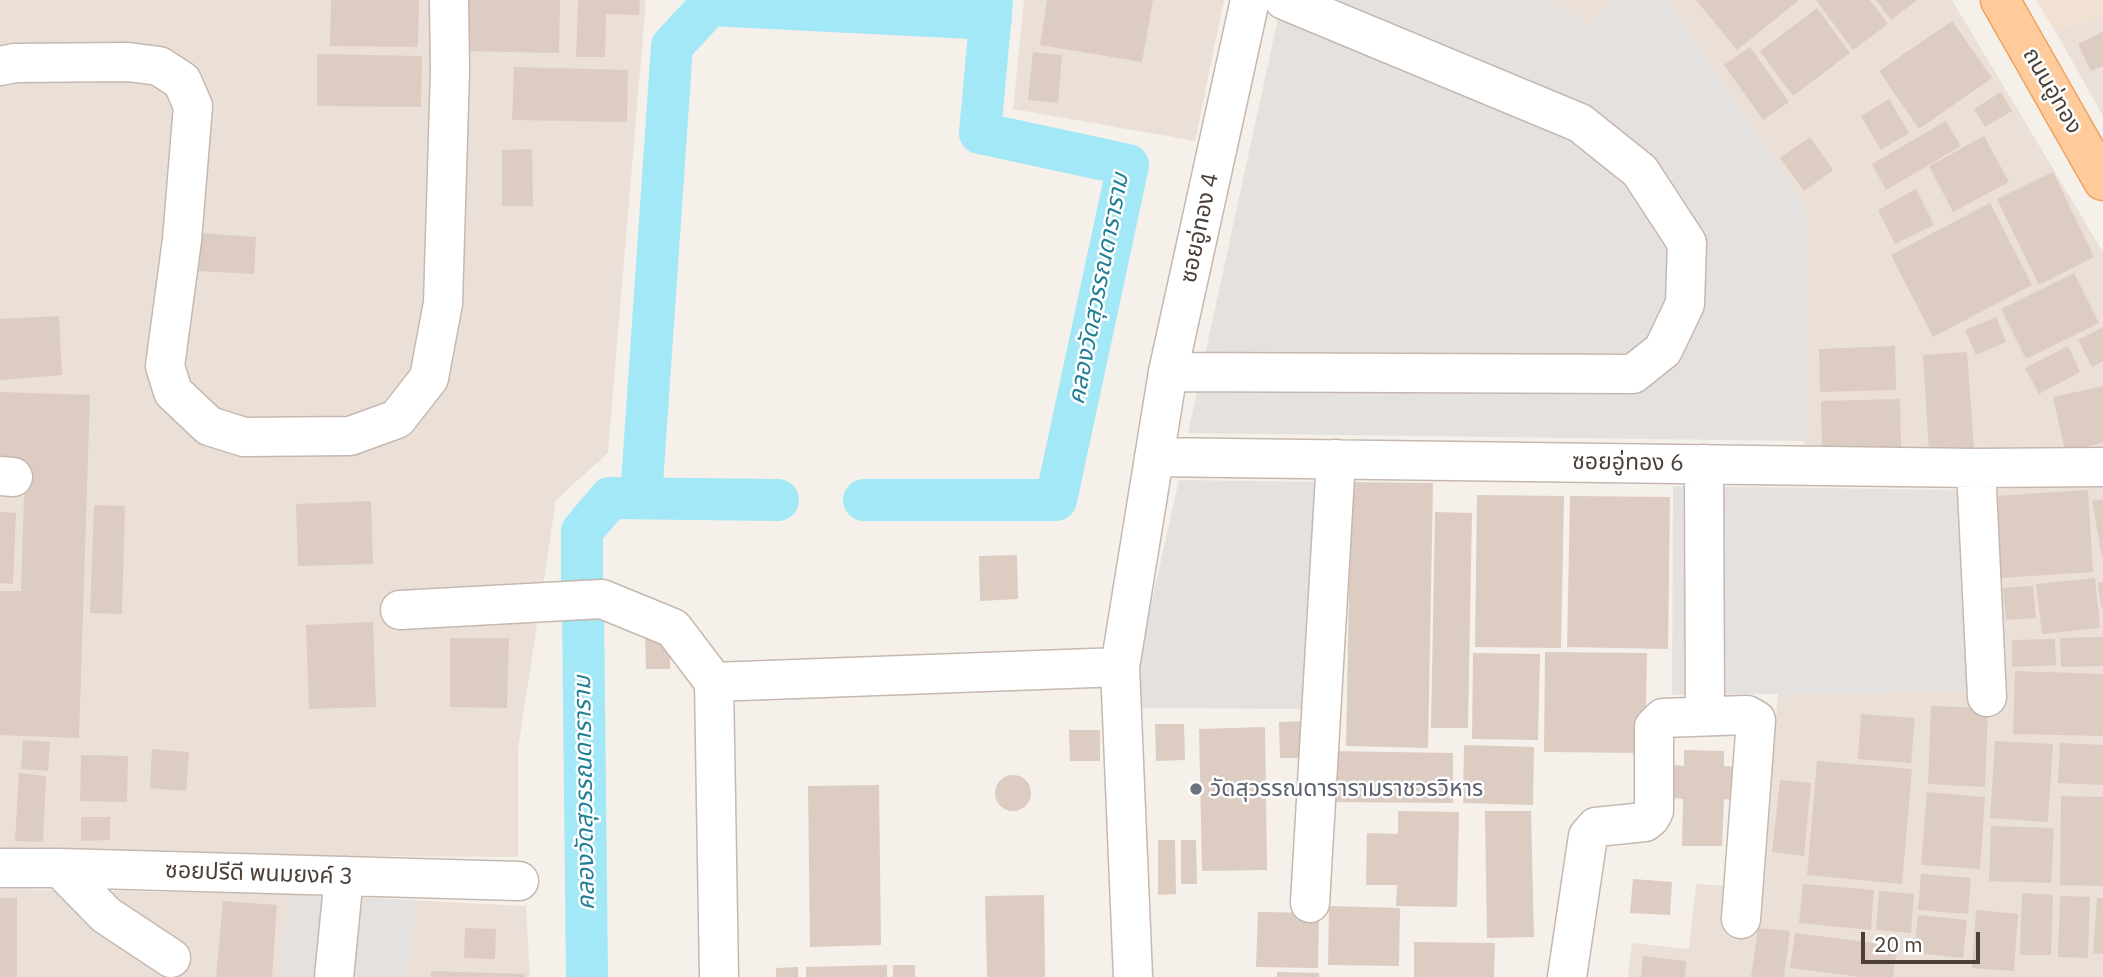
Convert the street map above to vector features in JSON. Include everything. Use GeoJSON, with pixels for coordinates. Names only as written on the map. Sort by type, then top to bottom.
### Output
{"type":"FeatureCollection","features":[{"type":"Feature","properties":{"kind":"main road","name":"ถนนอู่ทอง"},"geometry":{"type":"LineString","coordinates":[[2000,0],[2103,181]]}},
{"type":"Feature","properties":{"kind":"street"},"geometry":{"type":"LineString","coordinates":[[8,64],[128,62],[159,66],[182,80],[193,106],[182,240],[165,366],[173,392],[209,426],[244,437],[350,436],[397,419],[429,378],[443,303],[450,71],[449,0]]}},
{"type":"Feature","properties":{"kind":"street","name":"ซอยอู่ทอง 4"},"geometry":{"type":"LineString","coordinates":[[1133,977],[1120,667],[1168,372],[1250,0]]}},
{"type":"Feature","properties":{"kind":"street"},"geometry":{"type":"LineString","coordinates":[[1168,372],[1633,374],[1663,350],[1685,304],[1687,243],[1640,171],[1580,123],[1284,0]]}},
{"type":"Feature","properties":{"kind":"street","name":"ซอยอู่ทอง 6"},"geometry":{"type":"LineString","coordinates":[[1154,457],[1976,468],[2103,467]]}},
{"type":"Feature","properties":{"kind":"street"},"geometry":{"type":"LineString","coordinates":[[1310,903],[1336,459]]}},
{"type":"Feature","properties":{"kind":"street"},"geometry":{"type":"LineString","coordinates":[[1704,464],[1705,715]]}},
{"type":"Feature","properties":{"kind":"street"},"geometry":{"type":"LineString","coordinates":[[1976,468],[1987,696]]}},
{"type":"Feature","properties":{"kind":"street"},"geometry":{"type":"LineString","coordinates":[[400,610],[602,599],[673,628],[713,682],[719,977]]}},
{"type":"Feature","properties":{"kind":"street"},"geometry":{"type":"LineString","coordinates":[[713,682],[1120,667]]}},
{"type":"Feature","properties":{"kind":"street"},"geometry":{"type":"LineString","coordinates":[[1567,977],[1588,836],[1596,827],[1645,822],[1650,818],[1654,811],[1654,727],[1663,718],[1746,715],[1756,720],[1741,919]]}},
{"type":"Feature","properties":{"kind":"street","name":"ซอยปรีดี พนมยงค์ 3"},"geometry":{"type":"LineString","coordinates":[[0,868],[519,881]]}},
{"type":"Feature","properties":{"kind":"street"},"geometry":{"type":"LineString","coordinates":[[60,868],[106,915],[171,958]]}},
{"type":"Feature","properties":{"kind":"street"},"geometry":{"type":"LineString","coordinates":[[334,977],[344,876]]}},
{"type":"Feature","properties":{"kind":"shaded area"},"geometry":{"type":"Polygon","coordinates":[[[0,0],[646,0],[608,453],[556,500],[518,749],[518,857],[0,854],[0,0]]]}},
{"type":"Feature","properties":{"kind":"shaded area"},"geometry":{"type":"Polygon","coordinates":[[[1024,0],[1224,0],[1195,141],[1013,109],[1024,0]]]}},
{"type":"Feature","properties":{"kind":"shaded area"},"geometry":{"type":"Polygon","coordinates":[[[1282,0],[1548,0],[1588,26],[1614,0],[1667,0],[1804,204],[1808,360],[1805,441],[1188,433],[1282,0]]]}},
{"type":"Feature","properties":{"kind":"shaded area"},"geometry":{"type":"Polygon","coordinates":[[[1548,0],[1614,0],[1588,26],[1548,0]]]}},
{"type":"Feature","properties":{"kind":"shaded area"},"geometry":{"type":"Polygon","coordinates":[[[1667,0],[1952,0],[2103,252],[2103,457],[1804,454],[1808,360],[1804,204],[1667,0]]]}},
{"type":"Feature","properties":{"kind":"shaded area"},"geometry":{"type":"Polygon","coordinates":[[[2036,0],[2103,0],[2103,17],[2055,31],[2036,0]]]}},
{"type":"Feature","properties":{"kind":"shaded area"},"geometry":{"type":"Polygon","coordinates":[[[2103,17],[2103,116],[2055,31],[2103,17]]]}},
{"type":"Feature","properties":{"kind":"shaded area"},"geometry":{"type":"Polygon","coordinates":[[[1179,480],[1324,482],[1323,709],[1128,708],[1179,480]]]}},
{"type":"Feature","properties":{"kind":"shaded area"},"geometry":{"type":"Polygon","coordinates":[[[2103,485],[2103,977],[1628,977],[1632,943],[1689,949],[1696,884],[1761,888],[1778,693],[1983,692],[1988,489],[2103,485]]]}},
{"type":"Feature","properties":{"kind":"shaded area"},"geometry":{"type":"Polygon","coordinates":[[[1673,486],[1959,490],[1983,692],[1672,695],[1673,486]]]}},
{"type":"Feature","properties":{"kind":"shaded area"},"geometry":{"type":"Polygon","coordinates":[[[0,889],[288,894],[526,906],[530,977],[0,977],[0,889]]]}},
{"type":"Feature","properties":{"kind":"shaded area"},"geometry":{"type":"Polygon","coordinates":[[[288,894],[415,900],[408,977],[283,977],[288,894]]]}},
{"type":"Feature","properties":{"kind":"building"},"geometry":{"type":"Polygon","coordinates":[[[331,0],[419,0],[418,47],[330,46],[331,0]]]}},
{"type":"Feature","properties":{"kind":"building"},"geometry":{"type":"Polygon","coordinates":[[[462,0],[560,0],[559,53],[461,51],[462,0]]]}},
{"type":"Feature","properties":{"kind":"building"},"geometry":{"type":"Polygon","coordinates":[[[578,0],[640,0],[639,15],[606,14],[605,57],[576,57],[578,0]]]}},
{"type":"Feature","properties":{"kind":"building"},"geometry":{"type":"Polygon","coordinates":[[[1047,0],[1153,0],[1142,62],[1040,45],[1047,0]]]}},
{"type":"Feature","properties":{"kind":"building"},"geometry":{"type":"Polygon","coordinates":[[[1696,0],[1799,0],[1737,50],[1696,0]]]}},
{"type":"Feature","properties":{"kind":"building"},"geometry":{"type":"Polygon","coordinates":[[[1816,0],[1870,0],[1888,24],[1853,50],[1816,0]]]}},
{"type":"Feature","properties":{"kind":"building"},"geometry":{"type":"Polygon","coordinates":[[[1876,0],[1917,0],[1891,20],[1876,0]]]}},
{"type":"Feature","properties":{"kind":"building"},"geometry":{"type":"Polygon","coordinates":[[[1817,8],[1850,53],[1793,96],[1760,51],[1817,8]]]}},
{"type":"Feature","properties":{"kind":"building"},"geometry":{"type":"Polygon","coordinates":[[[1952,21],[1992,78],[1919,129],[1879,71],[1952,21]]]}},
{"type":"Feature","properties":{"kind":"building"},"geometry":{"type":"Polygon","coordinates":[[[2103,32],[2103,66],[2091,71],[2078,44],[2103,32]]]}},
{"type":"Feature","properties":{"kind":"building"},"geometry":{"type":"Polygon","coordinates":[[[1750,47],[1789,102],[1763,120],[1724,65],[1750,47]]]}},
{"type":"Feature","properties":{"kind":"building"},"geometry":{"type":"Polygon","coordinates":[[[1033,52],[1062,55],[1058,103],[1028,100],[1033,52]]]}},
{"type":"Feature","properties":{"kind":"building"},"geometry":{"type":"Polygon","coordinates":[[[317,54],[422,56],[421,107],[317,106],[317,54]]]}},
{"type":"Feature","properties":{"kind":"building"},"geometry":{"type":"Polygon","coordinates":[[[514,67],[628,70],[627,122],[512,120],[514,67]]]}},
{"type":"Feature","properties":{"kind":"building"},"geometry":{"type":"Polygon","coordinates":[[[2001,92],[2012,111],[1985,127],[1974,109],[2001,92]]]}},
{"type":"Feature","properties":{"kind":"building"},"geometry":{"type":"Polygon","coordinates":[[[1889,99],[1909,133],[1881,150],[1861,116],[1889,99]]]}},
{"type":"Feature","properties":{"kind":"building"},"geometry":{"type":"Polygon","coordinates":[[[1946,121],[1961,146],[1886,190],[1872,164],[1946,121]]]}},
{"type":"Feature","properties":{"kind":"building"},"geometry":{"type":"Polygon","coordinates":[[[1984,136],[2009,182],[1953,212],[1929,166],[1984,136]]]}},
{"type":"Feature","properties":{"kind":"building"},"geometry":{"type":"Polygon","coordinates":[[[1810,137],[1833,170],[1804,191],[1780,158],[1810,137]]]}},
{"type":"Feature","properties":{"kind":"building"},"geometry":{"type":"Polygon","coordinates":[[[532,149],[533,206],[502,206],[502,150],[532,149]]]}},
{"type":"Feature","properties":{"kind":"building"},"geometry":{"type":"Polygon","coordinates":[[[2053,172],[2094,257],[2039,285],[1997,199],[2053,172]]]}},
{"type":"Feature","properties":{"kind":"building"},"geometry":{"type":"Polygon","coordinates":[[[1916,189],[1934,225],[1895,244],[1878,210],[1916,189]]]}},
{"type":"Feature","properties":{"kind":"building"},"geometry":{"type":"Polygon","coordinates":[[[1990,203],[2032,285],[1933,337],[1891,255],[1990,203]]]}},
{"type":"Feature","properties":{"kind":"building"},"geometry":{"type":"Polygon","coordinates":[[[200,233],[256,237],[254,274],[199,271],[200,233]]]}},
{"type":"Feature","properties":{"kind":"building"},"geometry":{"type":"Polygon","coordinates":[[[2074,273],[2099,323],[2026,359],[2001,309],[2074,273]]]}},
{"type":"Feature","properties":{"kind":"building"},"geometry":{"type":"Polygon","coordinates":[[[59,316],[62,375],[0,380],[0,319],[59,316]]]}},
{"type":"Feature","properties":{"kind":"building"},"geometry":{"type":"Polygon","coordinates":[[[1996,317],[2006,342],[1976,355],[1965,330],[1996,317]]]}},
{"type":"Feature","properties":{"kind":"building"},"geometry":{"type":"Polygon","coordinates":[[[2103,327],[2103,361],[2092,367],[2078,340],[2103,327]]]}},
{"type":"Feature","properties":{"kind":"building"},"geometry":{"type":"Polygon","coordinates":[[[1895,346],[1896,390],[1820,392],[1819,349],[1895,346]]]}},
{"type":"Feature","properties":{"kind":"building"},"geometry":{"type":"Polygon","coordinates":[[[2068,346],[2080,372],[2039,394],[2025,368],[2068,346]]]}},
{"type":"Feature","properties":{"kind":"building"},"geometry":{"type":"Polygon","coordinates":[[[1967,352],[1974,449],[1929,452],[1923,355],[1967,352]]]}},
{"type":"Feature","properties":{"kind":"building"},"geometry":{"type":"Polygon","coordinates":[[[2103,386],[2103,443],[2065,451],[2053,397],[2103,386]]]}},
{"type":"Feature","properties":{"kind":"building"},"geometry":{"type":"Polygon","coordinates":[[[0,392],[90,395],[79,738],[0,735],[0,591],[21,591],[25,463],[0,463],[0,392]]]}},
{"type":"Feature","properties":{"kind":"building"},"geometry":{"type":"Polygon","coordinates":[[[1900,399],[1901,448],[1822,450],[1821,401],[1900,399]]]}},
{"type":"Feature","properties":{"kind":"building"},"geometry":{"type":"Polygon","coordinates":[[[1351,482],[1433,483],[1428,748],[1346,746],[1351,482]]]}},
{"type":"Feature","properties":{"kind":"building"},"geometry":{"type":"Polygon","coordinates":[[[2088,490],[2093,572],[2000,578],[1994,496],[2088,490]]]}},
{"type":"Feature","properties":{"kind":"building"},"geometry":{"type":"Polygon","coordinates":[[[1477,495],[1564,496],[1561,648],[1475,647],[1477,495]]]}},
{"type":"Feature","properties":{"kind":"building"},"geometry":{"type":"Polygon","coordinates":[[[1570,496],[1670,497],[1668,649],[1567,647],[1570,496]]]}},
{"type":"Feature","properties":{"kind":"building"},"geometry":{"type":"Polygon","coordinates":[[[2103,499],[2103,557],[2102,557],[2092,501],[2103,499]]]}},
{"type":"Feature","properties":{"kind":"building"},"geometry":{"type":"Polygon","coordinates":[[[371,501],[373,564],[298,566],[296,504],[371,501]]]}},
{"type":"Feature","properties":{"kind":"building"},"geometry":{"type":"Polygon","coordinates":[[[94,505],[125,506],[122,614],[90,613],[94,505]]]}},
{"type":"Feature","properties":{"kind":"building"},"geometry":{"type":"Polygon","coordinates":[[[0,512],[16,513],[13,584],[0,583],[0,512]]]}},
{"type":"Feature","properties":{"kind":"building"},"geometry":{"type":"Polygon","coordinates":[[[1435,512],[1472,513],[1468,728],[1431,728],[1435,512]]]}},
{"type":"Feature","properties":{"kind":"building"},"geometry":{"type":"Polygon","coordinates":[[[1017,555],[1018,599],[980,601],[979,556],[1017,555]]]}},
{"type":"Feature","properties":{"kind":"building"},"geometry":{"type":"Polygon","coordinates":[[[2095,578],[2100,628],[2042,634],[2036,584],[2095,578]]]}},
{"type":"Feature","properties":{"kind":"building"},"geometry":{"type":"Polygon","coordinates":[[[2103,582],[2103,607],[2101,607],[2098,583],[2103,582]]]}},
{"type":"Feature","properties":{"kind":"building"},"geometry":{"type":"Polygon","coordinates":[[[2033,586],[2036,618],[2006,620],[2003,588],[2033,586]]]}},
{"type":"Feature","properties":{"kind":"building"},"geometry":{"type":"Polygon","coordinates":[[[373,622],[376,707],[309,709],[306,625],[373,622]]]}},
{"type":"Feature","properties":{"kind":"building"},"geometry":{"type":"Polygon","coordinates":[[[670,630],[670,669],[646,669],[645,631],[670,630]]]}},
{"type":"Feature","properties":{"kind":"building"},"geometry":{"type":"Polygon","coordinates":[[[2103,637],[2103,666],[2061,667],[2060,638],[2103,637]]]}},
{"type":"Feature","properties":{"kind":"building"},"geometry":{"type":"Polygon","coordinates":[[[450,638],[509,638],[507,708],[450,707],[450,638]]]}},
{"type":"Feature","properties":{"kind":"building"},"geometry":{"type":"Polygon","coordinates":[[[2055,639],[2056,665],[2012,667],[2012,640],[2055,639]]]}},
{"type":"Feature","properties":{"kind":"building"},"geometry":{"type":"Polygon","coordinates":[[[1545,652],[1647,653],[1645,753],[1544,752],[1545,652]]]}},
{"type":"Feature","properties":{"kind":"building"},"geometry":{"type":"Polygon","coordinates":[[[1473,653],[1540,654],[1538,740],[1472,739],[1473,653]]]}},
{"type":"Feature","properties":{"kind":"building"},"geometry":{"type":"Polygon","coordinates":[[[2015,671],[2103,674],[2103,736],[2013,734],[2015,671]]]}},
{"type":"Feature","properties":{"kind":"building"},"geometry":{"type":"Polygon","coordinates":[[[1931,706],[1988,708],[1985,787],[1928,784],[1931,706]]]}},
{"type":"Feature","properties":{"kind":"building"},"geometry":{"type":"Polygon","coordinates":[[[1861,714],[1915,718],[1911,763],[1858,759],[1861,714]]]}},
{"type":"Feature","properties":{"kind":"building"},"geometry":{"type":"Polygon","coordinates":[[[1308,721],[1309,758],[1280,758],[1279,722],[1308,721]]]}},
{"type":"Feature","properties":{"kind":"building"},"geometry":{"type":"Polygon","coordinates":[[[1155,724],[1184,724],[1185,760],[1156,761],[1155,724]]]}},
{"type":"Feature","properties":{"kind":"building"},"geometry":{"type":"Polygon","coordinates":[[[1265,727],[1267,870],[1202,871],[1199,729],[1265,727]]]}},
{"type":"Feature","properties":{"kind":"building"},"geometry":{"type":"Polygon","coordinates":[[[1069,730],[1100,730],[1100,761],[1070,761],[1069,730]]]}},
{"type":"Feature","properties":{"kind":"building"},"geometry":{"type":"Polygon","coordinates":[[[23,740],[50,742],[48,771],[21,769],[23,740]]]}},
{"type":"Feature","properties":{"kind":"building"},"geometry":{"type":"Polygon","coordinates":[[[1995,741],[2053,744],[2048,822],[1990,818],[1995,741]]]}},
{"type":"Feature","properties":{"kind":"building"},"geometry":{"type":"Polygon","coordinates":[[[2060,743],[2103,745],[2103,785],[2058,783],[2060,743]]]}},
{"type":"Feature","properties":{"kind":"building"},"geometry":{"type":"Polygon","coordinates":[[[1464,745],[1534,747],[1533,805],[1463,803],[1464,745]]]}},
{"type":"Feature","properties":{"kind":"building"},"geometry":{"type":"Polygon","coordinates":[[[152,749],[189,752],[186,791],[150,788],[152,749]]]}},
{"type":"Feature","properties":{"kind":"building"},"geometry":{"type":"Polygon","coordinates":[[[1684,750],[1724,751],[1724,766],[1734,767],[1733,800],[1724,799],[1722,846],[1682,846],[1683,799],[1673,798],[1673,765],[1684,766],[1684,750]]]}},
{"type":"Feature","properties":{"kind":"building"},"geometry":{"type":"Polygon","coordinates":[[[1328,751],[1453,753],[1453,803],[1327,802],[1328,751]]]}},
{"type":"Feature","properties":{"kind":"building"},"geometry":{"type":"Polygon","coordinates":[[[81,755],[128,756],[127,802],[80,801],[81,755]]]}},
{"type":"Feature","properties":{"kind":"building"},"geometry":{"type":"Polygon","coordinates":[[[1817,761],[1912,769],[1902,884],[1807,875],[1817,761]]]}},
{"type":"Feature","properties":{"kind":"building"},"geometry":{"type":"Polygon","coordinates":[[[19,773],[46,776],[43,842],[15,841],[19,773]]]}},
{"type":"Feature","properties":{"kind":"building"},"geometry":{"type":"Polygon","coordinates":[[[1013,775],[1026,780],[1031,793],[1026,806],[1013,811],[1000,806],[995,793],[1000,780],[1013,775]]]}},
{"type":"Feature","properties":{"kind":"building"},"geometry":{"type":"Polygon","coordinates":[[[1780,780],[1811,783],[1804,856],[1772,852],[1780,780]]]}},
{"type":"Feature","properties":{"kind":"building"},"geometry":{"type":"Polygon","coordinates":[[[879,785],[881,945],[810,947],[808,786],[879,785]]]}},
{"type":"Feature","properties":{"kind":"building"},"geometry":{"type":"Polygon","coordinates":[[[1927,792],[1985,797],[1980,869],[1921,865],[1927,792]]]}},
{"type":"Feature","properties":{"kind":"building"},"geometry":{"type":"Polygon","coordinates":[[[2061,796],[2103,797],[2103,886],[2060,885],[2061,796]]]}},
{"type":"Feature","properties":{"kind":"building"},"geometry":{"type":"Polygon","coordinates":[[[1398,811],[1459,812],[1457,907],[1396,906],[1397,885],[1366,885],[1367,833],[1398,834],[1398,811]]]}},
{"type":"Feature","properties":{"kind":"building"},"geometry":{"type":"Polygon","coordinates":[[[1485,811],[1531,811],[1534,937],[1487,938],[1485,811]]]}},
{"type":"Feature","properties":{"kind":"building"},"geometry":{"type":"Polygon","coordinates":[[[81,817],[110,817],[110,840],[81,841],[81,817]]]}},
{"type":"Feature","properties":{"kind":"building"},"geometry":{"type":"Polygon","coordinates":[[[1991,826],[2054,828],[2051,883],[1989,881],[1991,826]]]}},
{"type":"Feature","properties":{"kind":"building"},"geometry":{"type":"Polygon","coordinates":[[[1158,840],[1175,840],[1176,894],[1158,895],[1158,840]]]}},
{"type":"Feature","properties":{"kind":"building"},"geometry":{"type":"Polygon","coordinates":[[[1181,840],[1196,840],[1197,884],[1181,884],[1181,840]]]}},
{"type":"Feature","properties":{"kind":"building"},"geometry":{"type":"Polygon","coordinates":[[[1921,874],[1971,878],[1968,914],[1918,910],[1921,874]]]}},
{"type":"Feature","properties":{"kind":"building"},"geometry":{"type":"Polygon","coordinates":[[[1633,879],[1672,882],[1670,915],[1630,913],[1633,879]]]}},
{"type":"Feature","properties":{"kind":"building"},"geometry":{"type":"Polygon","coordinates":[[[1803,884],[1874,890],[1871,930],[1799,923],[1803,884]]]}},
{"type":"Feature","properties":{"kind":"building"},"geometry":{"type":"Polygon","coordinates":[[[1879,891],[1914,894],[1911,933],[1876,930],[1879,891]]]}},
{"type":"Feature","properties":{"kind":"building"},"geometry":{"type":"Polygon","coordinates":[[[2022,893],[2053,895],[2051,955],[2020,955],[2022,893]]]}},
{"type":"Feature","properties":{"kind":"building"},"geometry":{"type":"Polygon","coordinates":[[[1044,895],[1045,977],[987,977],[985,896],[1044,895]]]}},
{"type":"Feature","properties":{"kind":"building"},"geometry":{"type":"Polygon","coordinates":[[[2060,896],[2090,897],[2088,958],[2058,957],[2060,896]]]}},
{"type":"Feature","properties":{"kind":"building"},"geometry":{"type":"Polygon","coordinates":[[[0,898],[17,898],[17,977],[0,977],[0,898]]]}},
{"type":"Feature","properties":{"kind":"building"},"geometry":{"type":"Polygon","coordinates":[[[2097,898],[2103,898],[2103,954],[2093,953],[2097,898]]]}},
{"type":"Feature","properties":{"kind":"building"},"geometry":{"type":"Polygon","coordinates":[[[223,901],[277,905],[272,977],[216,977],[223,901]]]}},
{"type":"Feature","properties":{"kind":"building"},"geometry":{"type":"Polygon","coordinates":[[[1329,906],[1400,908],[1399,966],[1328,965],[1329,906]]]}},
{"type":"Feature","properties":{"kind":"building"},"geometry":{"type":"Polygon","coordinates":[[[1976,910],[2018,914],[2014,971],[1972,968],[1976,910]]]}},
{"type":"Feature","properties":{"kind":"building"},"geometry":{"type":"Polygon","coordinates":[[[1258,912],[1319,913],[1318,968],[1256,967],[1258,912]]]}},
{"type":"Feature","properties":{"kind":"building"},"geometry":{"type":"Polygon","coordinates":[[[1918,915],[1967,920],[1963,958],[1914,953],[1918,915]]]}},
{"type":"Feature","properties":{"kind":"building"},"geometry":{"type":"Polygon","coordinates":[[[465,928],[496,929],[495,959],[464,958],[465,928]]]}},
{"type":"Feature","properties":{"kind":"building"},"geometry":{"type":"Polygon","coordinates":[[[1758,928],[1790,931],[1784,977],[1751,977],[1758,928]]]}},
{"type":"Feature","properties":{"kind":"building"},"geometry":{"type":"Polygon","coordinates":[[[1795,933],[1897,946],[1893,977],[1861,977],[1790,968],[1795,933]]]}},
{"type":"Feature","properties":{"kind":"building"},"geometry":{"type":"Polygon","coordinates":[[[1414,942],[1495,943],[1494,977],[1414,977],[1414,942]]]}},
{"type":"Feature","properties":{"kind":"building"},"geometry":{"type":"Polygon","coordinates":[[[1643,956],[1686,961],[1685,977],[1641,977],[1643,956]]]}},
{"type":"Feature","properties":{"kind":"building"},"geometry":{"type":"Polygon","coordinates":[[[887,965],[887,977],[806,977],[806,967],[887,965]]]}},
{"type":"Feature","properties":{"kind":"building"},"geometry":{"type":"Polygon","coordinates":[[[893,965],[915,965],[915,977],[893,977],[893,965]]]}},
{"type":"Feature","properties":{"kind":"building"},"geometry":{"type":"Polygon","coordinates":[[[798,967],[798,977],[776,977],[776,968],[798,967]]]}},
{"type":"Feature","properties":{"kind":"building"},"geometry":{"type":"Polygon","coordinates":[[[431,971],[525,974],[524,977],[431,977],[431,971]]]}},
{"type":"Feature","properties":{"kind":"building"},"geometry":{"type":"Polygon","coordinates":[[[1277,972],[1319,973],[1319,977],[1277,977],[1277,972]]]}},
{"type":"Feature","properties":{"kind":"waterway","name":"คลองวัดสุวรรณดาราราม"},"geometry":{"type":"LineString","coordinates":[[864,500],[1056,500],[1128,165],[980,133],[992,0]]}},
{"type":"Feature","properties":{"kind":"waterway"},"geometry":{"type":"LineString","coordinates":[[641,498],[672,46],[710,5],[991,19]]}},
{"type":"Feature","properties":{"kind":"waterway","name":"คลองวัดสุวรรณดาราราม"},"geometry":{"type":"LineString","coordinates":[[582,592],[582,531],[610,498],[778,500]]}},
{"type":"Feature","properties":{"kind":"waterway","name":"คลองวัดสุวรรณดาราราม"},"geometry":{"type":"LineString","coordinates":[[583,610],[587,977]]}},
{"type":"Feature","properties":{"kind":"place","name":"วัดสุวรรณดารารามราชวรวิหาร"},"geometry":{"type":"Point","coordinates":[1196,789]}}]}
